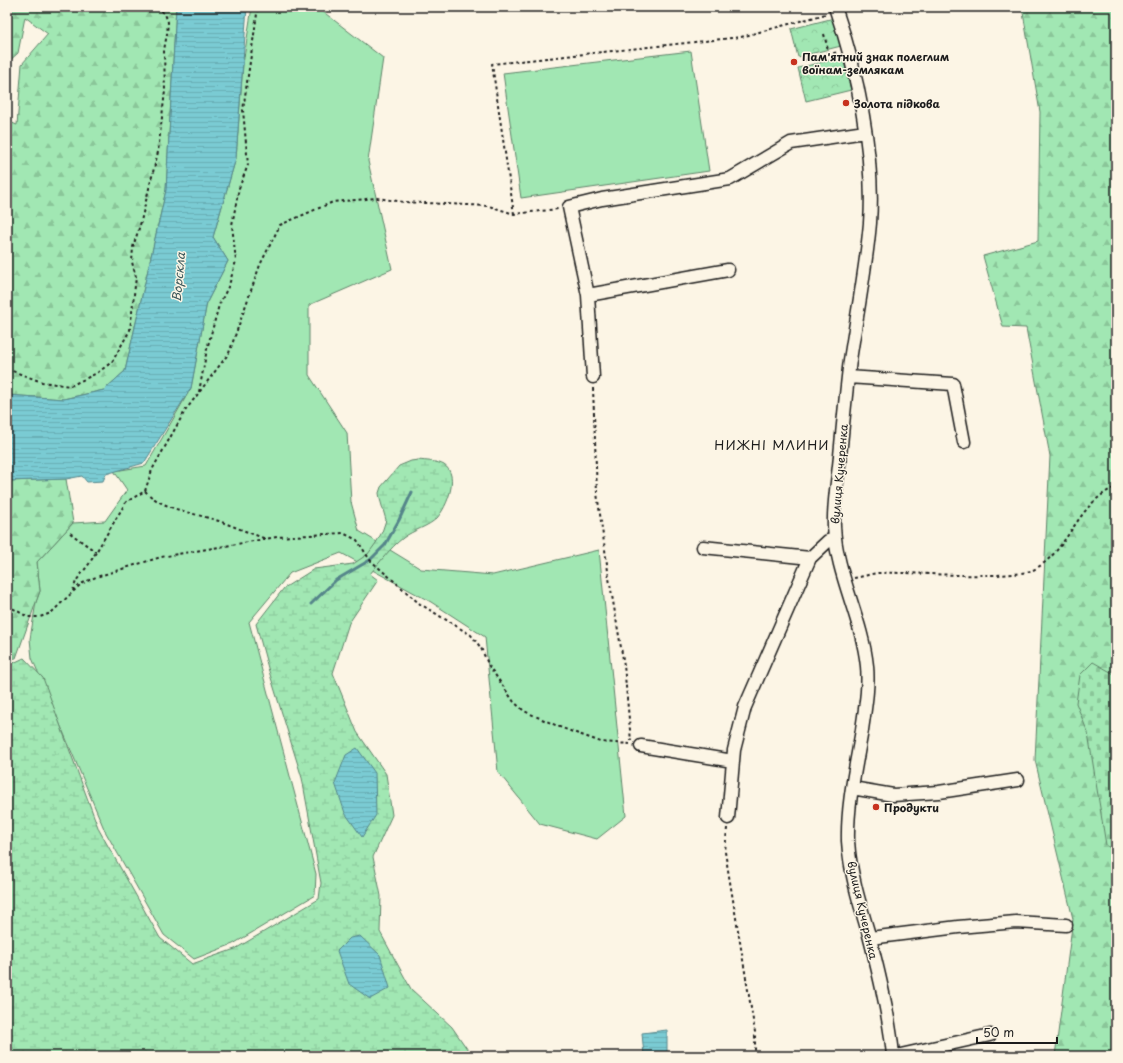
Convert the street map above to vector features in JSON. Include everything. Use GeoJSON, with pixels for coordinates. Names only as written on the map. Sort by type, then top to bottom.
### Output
{"type":"FeatureCollection","features":[{"type":"Feature","properties":{"kind":"street","name":"вулиця Кучеренка"},"geometry":{"type":"LineString","coordinates":[[836,9],[857,85],[865,132],[870,190],[870,221],[866,260],[848,377],[834,524],[839,561],[861,633],[867,669],[868,695],[852,788],[848,845],[856,888],[870,938],[894,1056]]}},
{"type":"Feature","properties":{"kind":"street"},"geometry":{"type":"LineString","coordinates":[[593,377],[588,295],[569,207],[602,199],[730,179],[791,143],[865,132]]}},
{"type":"Feature","properties":{"kind":"street"},"geometry":{"type":"LineString","coordinates":[[588,295],[728,270]]}},
{"type":"Feature","properties":{"kind":"street"},"geometry":{"type":"LineString","coordinates":[[848,377],[953,384],[964,442]]}},
{"type":"Feature","properties":{"kind":"street"},"geometry":{"type":"LineString","coordinates":[[728,818],[734,750],[745,707],[810,558],[828,541],[835,539]]}},
{"type":"Feature","properties":{"kind":"street"},"geometry":{"type":"LineString","coordinates":[[703,547],[810,558]]}},
{"type":"Feature","properties":{"kind":"street"},"geometry":{"type":"LineString","coordinates":[[641,746],[733,761]]}},
{"type":"Feature","properties":{"kind":"street"},"geometry":{"type":"LineString","coordinates":[[852,788],[893,794],[939,792],[1018,780]]}},
{"type":"Feature","properties":{"kind":"street"},"geometry":{"type":"LineString","coordinates":[[870,938],[958,927],[1016,922],[1066,925]]}},
{"type":"Feature","properties":{"kind":"street"},"geometry":{"type":"LineString","coordinates":[[894,1056],[990,1035]]}},
{"type":"Feature","properties":{"kind":"path"},"geometry":{"type":"LineString","coordinates":[[7,369],[42,382],[70,386],[98,373],[112,362],[130,330],[136,277],[132,262],[133,247],[158,152],[165,91],[164,50],[168,34],[168,22],[165,14],[156,7]]}},
{"type":"Feature","properties":{"kind":"path"},"geometry":{"type":"LineString","coordinates":[[199,392],[207,349],[219,305],[229,285],[236,260],[232,225],[239,188],[248,165],[243,110],[258,7]]}},
{"type":"Feature","properties":{"kind":"path"},"geometry":{"type":"LineString","coordinates":[[514,214],[492,64],[740,37],[836,9]]}},
{"type":"Feature","properties":{"kind":"path"},"geometry":{"type":"LineString","coordinates":[[824,34],[829,54]]}},
{"type":"Feature","properties":{"kind":"path"},"geometry":{"type":"LineString","coordinates":[[804,60],[848,50]]}},
{"type":"Feature","properties":{"kind":"path"},"geometry":{"type":"LineString","coordinates":[[72,592],[76,581],[96,552],[126,502],[145,491],[152,470],[184,411],[229,353],[260,264],[280,225],[333,202],[377,198],[404,202],[489,206],[514,214],[569,207]]}},
{"type":"Feature","properties":{"kind":"path"},"geometry":{"type":"LineString","coordinates":[[7,607],[14,609],[28,617],[40,617],[51,613],[81,584],[96,577],[161,557],[267,539],[343,533],[357,540],[370,560],[420,604],[470,635],[481,648],[489,666],[514,702],[524,711],[562,728],[601,742],[631,744],[624,665],[609,578],[597,493],[593,377]]}},
{"type":"Feature","properties":{"kind":"path"},"geometry":{"type":"LineString","coordinates":[[845,580],[877,574],[958,576],[1001,575],[1032,570],[1052,556],[1087,508],[1109,490],[1116,487]]}},
{"type":"Feature","properties":{"kind":"path"},"geometry":{"type":"LineString","coordinates":[[145,491],[153,498],[177,509],[218,521],[267,539]]}},
{"type":"Feature","properties":{"kind":"path"},"geometry":{"type":"LineString","coordinates":[[70,533],[96,552]]}},
{"type":"Feature","properties":{"kind":"path"},"geometry":{"type":"LineString","coordinates":[[728,818],[725,852],[755,1032],[755,1056]]}},
{"type":"Feature","properties":{"kind":"green space"},"geometry":{"type":"Polygon","coordinates":[[[7,7],[176,7],[166,190],[125,371],[104,390],[63,399],[7,395],[7,121],[17,125],[22,64],[48,34],[25,17],[18,53],[7,63],[7,7]]]}},
{"type":"Feature","properties":{"kind":"green space"},"geometry":{"type":"Polygon","coordinates":[[[252,7],[317,7],[383,58],[368,161],[392,269],[309,305],[309,375],[347,433],[351,502],[359,531],[421,569],[493,575],[599,550],[626,816],[597,839],[540,824],[498,772],[485,637],[431,602],[341,553],[290,573],[249,622],[316,874],[315,895],[233,944],[194,959],[164,935],[105,831],[32,658],[30,639],[36,602],[40,591],[37,562],[73,523],[105,521],[127,490],[114,471],[146,466],[191,388],[207,302],[228,261],[213,237],[236,158],[243,64],[252,7]]]}},
{"type":"Feature","properties":{"kind":"green space"},"geometry":{"type":"Polygon","coordinates":[[[1022,7],[1116,7],[1116,1056],[1055,1056],[1073,919],[1035,760],[1050,456],[1026,328],[1003,327],[983,256],[1038,241],[1040,112],[1022,7]]]}},
{"type":"Feature","properties":{"kind":"green space"},"geometry":{"type":"Polygon","coordinates":[[[834,18],[841,46],[798,57],[791,29],[834,18]]]}},
{"type":"Feature","properties":{"kind":"green space"},"geometry":{"type":"Polygon","coordinates":[[[691,51],[709,171],[521,198],[503,73],[691,51]]]}},
{"type":"Feature","properties":{"kind":"green space"},"geometry":{"type":"Polygon","coordinates":[[[843,57],[851,90],[806,101],[798,68],[843,57]]]}},
{"type":"Feature","properties":{"kind":"green space"},"geometry":{"type":"Polygon","coordinates":[[[418,460],[438,463],[444,465],[449,470],[451,483],[448,499],[437,518],[429,524],[407,535],[398,542],[385,555],[370,574],[378,580],[349,623],[333,673],[357,732],[386,774],[392,815],[373,857],[381,896],[380,932],[411,989],[452,1027],[472,1056],[7,1056],[7,666],[24,658],[43,678],[99,830],[160,938],[192,964],[235,949],[319,899],[321,883],[302,778],[256,624],[284,588],[314,569],[353,564],[368,554],[382,532],[386,520],[379,493],[381,487],[399,466],[418,460]]]}},
{"type":"Feature","properties":{"kind":"green space"},"geometry":{"type":"Polygon","coordinates":[[[66,479],[73,523],[37,562],[40,591],[16,658],[7,659],[7,481],[66,479]]]}},
{"type":"Feature","properties":{"kind":"green space"},"geometry":{"type":"Polygon","coordinates":[[[1093,662],[1116,675],[1116,852],[1106,845],[1088,733],[1076,703],[1080,675],[1093,662]]]}},
{"type":"Feature","properties":{"kind":"water","name":"Ворскла"},"geometry":{"type":"Polygon","coordinates":[[[176,7],[247,7],[236,158],[213,237],[228,261],[207,302],[191,388],[144,463],[106,474],[103,481],[87,482],[82,476],[66,479],[7,481],[7,395],[64,399],[104,390],[125,371],[166,190],[176,7]]]}},
{"type":"Feature","properties":{"kind":"water"},"geometry":{"type":"Polygon","coordinates":[[[357,748],[375,773],[376,815],[362,837],[345,813],[335,783],[346,755],[357,748]]]}},
{"type":"Feature","properties":{"kind":"water"},"geometry":{"type":"Polygon","coordinates":[[[360,936],[380,955],[390,988],[370,999],[349,984],[337,951],[350,938],[360,936]]]}},
{"type":"Feature","properties":{"kind":"water"},"geometry":{"type":"Polygon","coordinates":[[[667,1030],[667,1056],[644,1056],[642,1033],[667,1030]]]}},
{"type":"Feature","properties":{"kind":"waterway"},"geometry":{"type":"LineString","coordinates":[[311,604],[336,580],[370,560],[385,545],[412,492]]}},
{"type":"Feature","properties":{"kind":"place","name":"Пам'ятний знак полеглим воїнам-землякам"},"geometry":{"type":"Point","coordinates":[794,62]}},
{"type":"Feature","properties":{"kind":"place","name":"Золота підкова"},"geometry":{"type":"Point","coordinates":[846,103]}},
{"type":"Feature","properties":{"kind":"place","name":"Продукти"},"geometry":{"type":"Point","coordinates":[876,807]}},
{"type":"Feature","properties":{"kind":"district","name":"НИЖНІ МЛИНИ"},"geometry":{"type":"Point","coordinates":[772,444]}}]}
